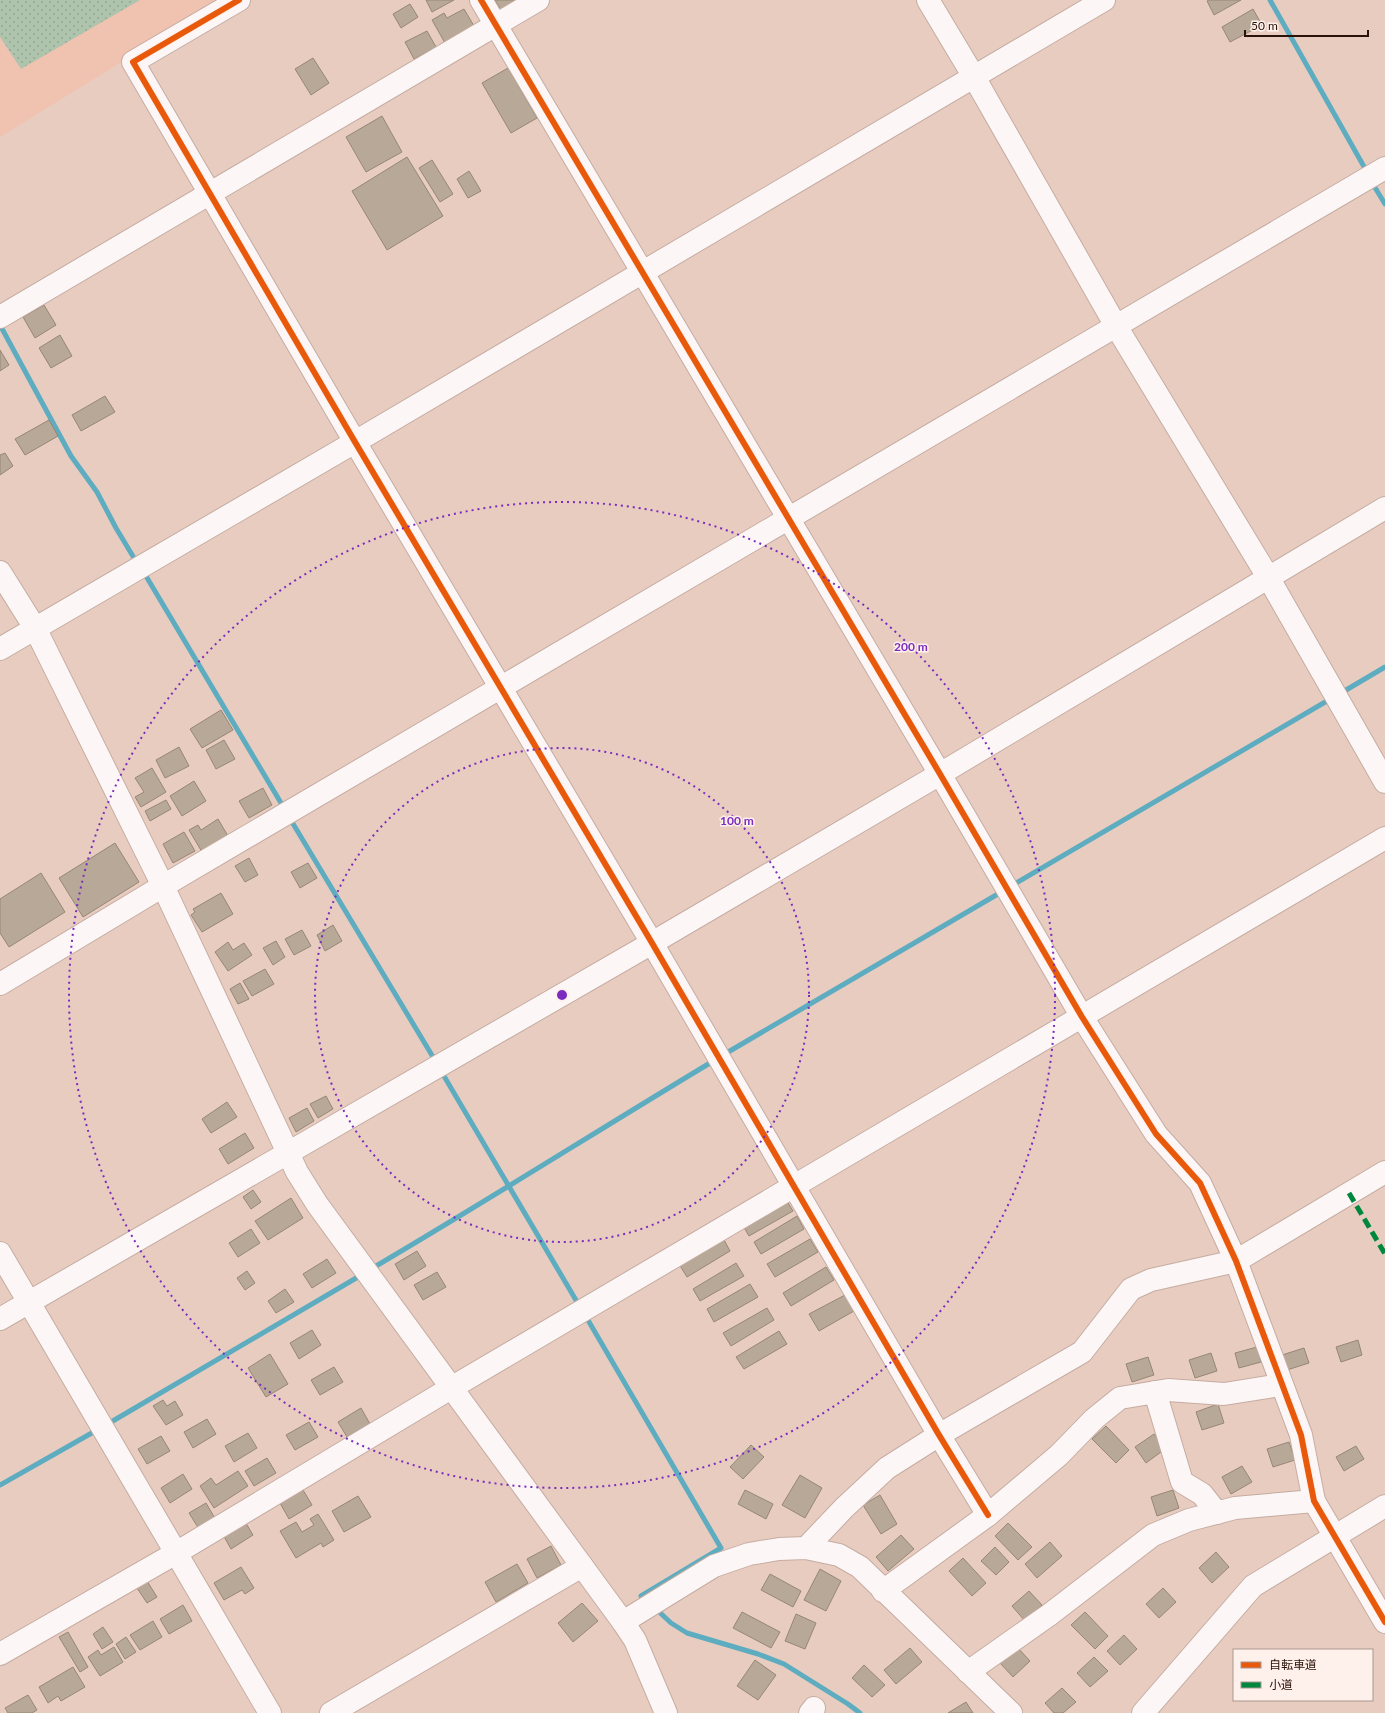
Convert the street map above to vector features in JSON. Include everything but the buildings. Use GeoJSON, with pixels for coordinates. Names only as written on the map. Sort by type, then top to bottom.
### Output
{"type":"FeatureCollection","features":[{"type":"Feature","properties":{"kind":"street"},"geometry":{"type":"LineString","coordinates":[[239,0],[133,62],[355,442],[652,943],[939,1435],[988,1515]]}},
{"type":"Feature","properties":{"kind":"street"},"geometry":{"type":"LineString","coordinates":[[481,0],[940,774],[1082,1017],[1156,1134],[1200,1183],[1236,1261],[1281,1385],[1301,1435],[1314,1501],[1385,1622]]}},
{"type":"Feature","properties":{"kind":"street"},"geometry":{"type":"LineString","coordinates":[[0,317],[538,0]]}},
{"type":"Feature","properties":{"kind":"street"},"geometry":{"type":"LineString","coordinates":[[928,0],[974,77],[1116,326],[1268,577],[1385,782]]}},
{"type":"Feature","properties":{"kind":"street"},"geometry":{"type":"LineString","coordinates":[[0,649],[355,442],[1104,0]]}},
{"type":"Feature","properties":{"kind":"street"},"geometry":{"type":"LineString","coordinates":[[0,984],[163,886],[1385,168]]}},
{"type":"Feature","properties":{"kind":"street"},"geometry":{"type":"LineString","coordinates":[[0,1319],[652,943],[940,774],[1385,508]]}},
{"type":"Feature","properties":{"kind":"street"},"geometry":{"type":"LineString","coordinates":[[0,572],[35,628],[163,886],[297,1172],[317,1204],[623,1622],[635,1640],[666,1713]]}},
{"type":"Feature","properties":{"kind":"street"},"geometry":{"type":"LineString","coordinates":[[0,1654],[176,1553],[451,1388],[1385,838]]}},
{"type":"Feature","properties":{"kind":"street"},"geometry":{"type":"LineString","coordinates":[[806,1548],[844,1508],[886,1468],[939,1435],[1082,1352],[1131,1289],[1151,1280],[1236,1261],[1385,1172]]}},
{"type":"Feature","properties":{"kind":"street"},"geometry":{"type":"LineString","coordinates":[[0,1253],[270,1713]]}},
{"type":"Feature","properties":{"kind":"street"},"geometry":{"type":"LineString","coordinates":[[883,1591],[988,1515],[1059,1455],[1094,1419],[1120,1398],[1168,1390],[1224,1394],[1281,1385]]}},
{"type":"Feature","properties":{"kind":"street"},"geometry":{"type":"LineString","coordinates":[[1155,1392],[1182,1482],[1202,1494],[1217,1513]]}},
{"type":"Feature","properties":{"kind":"street"},"geometry":{"type":"LineString","coordinates":[[968,1672],[1049,1615],[1153,1536],[1189,1520],[1235,1508],[1314,1501]]}},
{"type":"Feature","properties":{"kind":"street"},"geometry":{"type":"LineString","coordinates":[[1143,1713],[1252,1586],[1385,1506]]}},
{"type":"Feature","properties":{"kind":"street"},"geometry":{"type":"LineString","coordinates":[[623,1622],[714,1566],[749,1554],[779,1549],[806,1548],[839,1555],[860,1567],[883,1591],[1011,1713]]}},
{"type":"Feature","properties":{"kind":"street"},"geometry":{"type":"LineString","coordinates":[[331,1713],[582,1566]]}},
{"type":"Feature","properties":{"kind":"shaded area"},"geometry":{"type":"Polygon","coordinates":[[[0,0],[222,0],[0,137],[0,0]]]}},
{"type":"Feature","properties":{"kind":"green space"},"geometry":{"type":"Polygon","coordinates":[[[0,0],[140,0],[21,69],[0,37],[0,0]]]}},
{"type":"Feature","properties":{"kind":"waterway"},"geometry":{"type":"LineString","coordinates":[[1270,0],[1367,172]]}},
{"type":"Feature","properties":{"kind":"waterway"},"geometry":{"type":"LineString","coordinates":[[1371,181],[1385,204]]}},
{"type":"Feature","properties":{"kind":"waterway"},"geometry":{"type":"LineString","coordinates":[[0,325],[71,456],[97,492],[137,563]]}},
{"type":"Feature","properties":{"kind":"waterway"},"geometry":{"type":"LineString","coordinates":[[143,571],[284,808]]}},
{"type":"Feature","properties":{"kind":"waterway"},"geometry":{"type":"LineString","coordinates":[[1341,693],[1385,667]]}},
{"type":"Feature","properties":{"kind":"waterway"},"geometry":{"type":"LineString","coordinates":[[1011,886],[1332,698]]}},
{"type":"Feature","properties":{"kind":"waterway"},"geometry":{"type":"LineString","coordinates":[[289,817],[436,1062]]}},
{"type":"Feature","properties":{"kind":"waterway"},"geometry":{"type":"LineString","coordinates":[[723,1055],[1003,891]]}},
{"type":"Feature","properties":{"kind":"waterway"},"geometry":{"type":"LineString","coordinates":[[371,1269],[715,1060]]}},
{"type":"Feature","properties":{"kind":"waterway"},"geometry":{"type":"LineString","coordinates":[[441,1071],[580,1307]]}},
{"type":"Feature","properties":{"kind":"waterway"},"geometry":{"type":"LineString","coordinates":[[106,1425],[363,1274]]}},
{"type":"Feature","properties":{"kind":"waterway"},"geometry":{"type":"LineString","coordinates":[[585,1315],[721,1548],[641,1596],[648,1601]]}},
{"type":"Feature","properties":{"kind":"waterway"},"geometry":{"type":"LineString","coordinates":[[0,1485],[97,1430]]}},
{"type":"Feature","properties":{"kind":"waterway"},"geometry":{"type":"LineString","coordinates":[[655,1608],[671,1623],[687,1633],[758,1654],[784,1664],[860,1713]]}},
{"type":"Feature","properties":{"kind":"marked path"},"geometry":{"type":"LineString","coordinates":[[1349,1193],[1385,1254]]}},
{"type":"Feature","properties":{"kind":"cycle path"},"geometry":{"type":"LineString","coordinates":[[239,0],[133,62],[355,442],[652,943],[939,1435],[988,1515]]}},
{"type":"Feature","properties":{"kind":"cycle path"},"geometry":{"type":"LineString","coordinates":[[481,0],[940,774],[1082,1017],[1156,1134],[1200,1183],[1236,1261],[1301,1435],[1314,1501],[1385,1622]]}}]}
